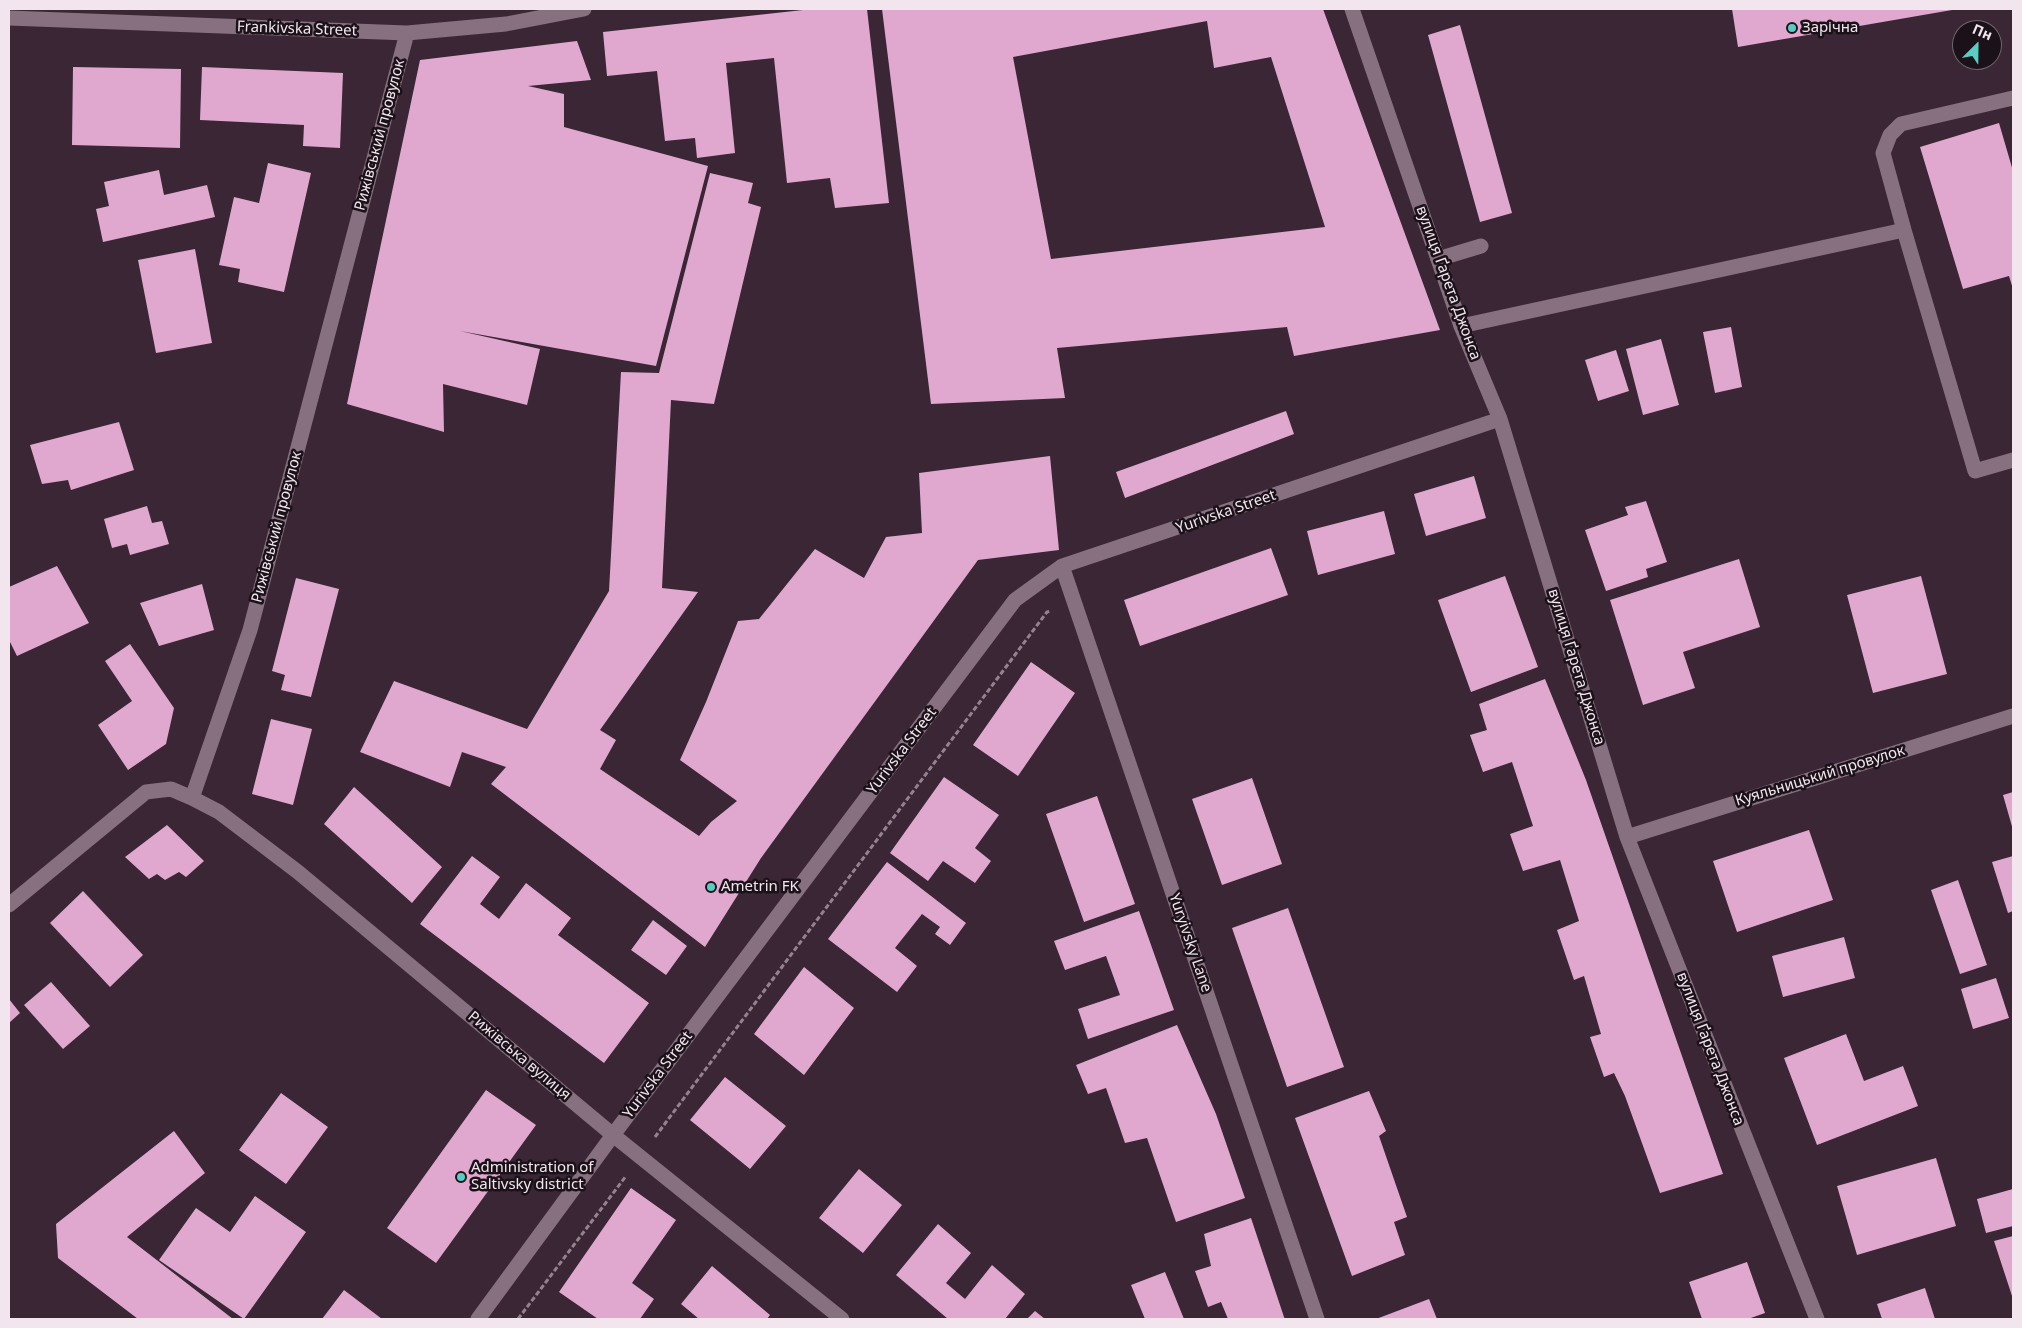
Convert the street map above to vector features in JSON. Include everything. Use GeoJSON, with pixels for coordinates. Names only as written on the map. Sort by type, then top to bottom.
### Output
{"type":"FeatureCollection","features":[{"type":"Feature","properties":{"kind":"street","name":"Frankivska Street"},"geometry":{"type":"LineString","coordinates":[[9,18],[407,33],[506,24],[584,9]]}},
{"type":"Feature","properties":{"kind":"street","name":"вулиця Ґарета Джонса"},"geometry":{"type":"LineString","coordinates":[[1352,9],[1461,326],[1500,419],[1627,837],[1817,1319]]}},
{"type":"Feature","properties":{"kind":"street","name":"Рижівський провулок"},"geometry":{"type":"LineString","coordinates":[[192,798],[250,630],[407,33]]}},
{"type":"Feature","properties":{"kind":"street"},"geometry":{"type":"LineString","coordinates":[[2013,98],[1901,124],[1890,135],[1883,153],[1975,471],[2013,460]]}},
{"type":"Feature","properties":{"kind":"street"},"geometry":{"type":"LineString","coordinates":[[1461,326],[1904,230]]}},
{"type":"Feature","properties":{"kind":"street"},"geometry":{"type":"LineString","coordinates":[[1438,259],[1481,246]]}},
{"type":"Feature","properties":{"kind":"street","name":"Yurivska Street"},"geometry":{"type":"LineString","coordinates":[[478,1319],[613,1135],[1015,600],[1062,566],[1500,419]]}},
{"type":"Feature","properties":{"kind":"street","name":"Yuryivsky Lane"},"geometry":{"type":"LineString","coordinates":[[1062,566],[1317,1319]]}},
{"type":"Feature","properties":{"kind":"street","name":"Куяльницький провулок"},"geometry":{"type":"LineString","coordinates":[[1627,837],[2013,716]]}},
{"type":"Feature","properties":{"kind":"street"},"geometry":{"type":"LineString","coordinates":[[9,905],[146,792],[171,789],[192,798]]}},
{"type":"Feature","properties":{"kind":"street","name":"Рижівська вулиця"},"geometry":{"type":"LineString","coordinates":[[192,798],[219,812],[298,872],[613,1135],[842,1319]]}},
{"type":"Feature","properties":{"kind":"path"},"geometry":{"type":"LineString","coordinates":[[518,1319],[1047,612],[1075,603]]}},
{"type":"Feature","properties":{"kind":"building"},"geometry":{"type":"Polygon","coordinates":[[[812,9],[867,9],[889,203],[835,208],[830,178],[787,183],[774,58],[726,63],[735,153],[697,158],[695,138],[665,141],[657,71],[607,76],[603,32],[812,9]]]}},
{"type":"Feature","properties":{"kind":"building"},"geometry":{"type":"Polygon","coordinates":[[[882,9],[1323,9],[1440,330],[1294,356],[1287,327],[1057,348],[1065,398],[931,404],[882,9]],[[1207,21],[1013,57],[1051,259],[1325,227],[1271,57],[1214,68],[1207,21]]]}},
{"type":"Feature","properties":{"kind":"building","name":"Зарічна"},"geometry":{"type":"Polygon","coordinates":[[[1732,9],[1952,9],[1952,10],[1738,47],[1732,9]]]}},
{"type":"Feature","properties":{"kind":"building"},"geometry":{"type":"Polygon","coordinates":[[[1460,25],[1512,213],[1480,222],[1428,35],[1460,25]]]}},
{"type":"Feature","properties":{"kind":"building"},"geometry":{"type":"Polygon","coordinates":[[[577,41],[591,80],[528,86],[564,94],[564,127],[708,166],[656,366],[460,331],[540,349],[527,405],[443,384],[444,432],[347,404],[420,60],[577,41]]]}},
{"type":"Feature","properties":{"kind":"building"},"geometry":{"type":"Polygon","coordinates":[[[73,67],[181,69],[180,148],[72,145],[73,67]]]}},
{"type":"Feature","properties":{"kind":"building"},"geometry":{"type":"Polygon","coordinates":[[[202,67],[343,73],[340,148],[303,146],[304,125],[200,120],[202,67]]]}},
{"type":"Feature","properties":{"kind":"building"},"geometry":{"type":"Polygon","coordinates":[[[1999,123],[2013,171],[2013,289],[2009,276],[1963,289],[1920,147],[1999,123]]]}},
{"type":"Feature","properties":{"kind":"building"},"geometry":{"type":"Polygon","coordinates":[[[268,163],[311,173],[284,292],[238,282],[240,269],[219,265],[234,197],[259,203],[268,163]]]}},
{"type":"Feature","properties":{"kind":"building"},"geometry":{"type":"Polygon","coordinates":[[[159,170],[164,195],[207,185],[215,217],[103,242],[96,209],[109,206],[104,182],[159,170]]]}},
{"type":"Feature","properties":{"kind":"building"},"geometry":{"type":"Polygon","coordinates":[[[710,173],[753,183],[748,203],[761,207],[714,404],[671,400],[662,588],[698,592],[600,730],[616,740],[600,769],[699,836],[711,822],[737,801],[680,760],[706,702],[738,621],[759,619],[815,549],[864,578],[886,537],[922,533],[919,473],[1050,456],[1059,550],[978,560],[761,858],[705,947],[491,784],[506,767],[462,752],[450,787],[360,752],[394,681],[527,729],[609,591],[621,372],[659,373],[710,173]]]}},
{"type":"Feature","properties":{"kind":"building"},"geometry":{"type":"Polygon","coordinates":[[[195,249],[212,343],[156,353],[138,260],[195,249]]]}},
{"type":"Feature","properties":{"kind":"building"},"geometry":{"type":"Polygon","coordinates":[[[1731,327],[1742,387],[1715,393],[1703,332],[1731,327]]]}},
{"type":"Feature","properties":{"kind":"building"},"geometry":{"type":"Polygon","coordinates":[[[1661,339],[1679,405],[1643,415],[1626,349],[1661,339]]]}},
{"type":"Feature","properties":{"kind":"building"},"geometry":{"type":"Polygon","coordinates":[[[1616,350],[1629,391],[1598,401],[1585,360],[1616,350]]]}},
{"type":"Feature","properties":{"kind":"building"},"geometry":{"type":"Polygon","coordinates":[[[1286,411],[1294,434],[1125,498],[1116,472],[1286,411]]]}},
{"type":"Feature","properties":{"kind":"building"},"geometry":{"type":"Polygon","coordinates":[[[119,422],[134,470],[71,490],[68,480],[42,484],[30,445],[119,422]]]}},
{"type":"Feature","properties":{"kind":"building"},"geometry":{"type":"Polygon","coordinates":[[[1474,476],[1486,518],[1426,536],[1414,494],[1474,476]]]}},
{"type":"Feature","properties":{"kind":"building"},"geometry":{"type":"Polygon","coordinates":[[[1646,501],[1667,562],[1646,569],[1648,577],[1606,591],[1585,530],[1628,515],[1625,507],[1646,501]]]}},
{"type":"Feature","properties":{"kind":"building"},"geometry":{"type":"Polygon","coordinates":[[[147,506],[152,523],[162,521],[169,544],[130,555],[127,544],[112,548],[104,519],[147,506]]]}},
{"type":"Feature","properties":{"kind":"building"},"geometry":{"type":"Polygon","coordinates":[[[1384,511],[1395,554],[1318,575],[1307,531],[1384,511]]]}},
{"type":"Feature","properties":{"kind":"building"},"geometry":{"type":"Polygon","coordinates":[[[1271,548],[1288,595],[1140,646],[1124,600],[1271,548]]]}},
{"type":"Feature","properties":{"kind":"building"},"geometry":{"type":"Polygon","coordinates":[[[1739,559],[1760,627],[1683,652],[1695,688],[1643,705],[1610,600],[1739,559]]]}},
{"type":"Feature","properties":{"kind":"building"},"geometry":{"type":"Polygon","coordinates":[[[57,566],[89,623],[17,656],[9,640],[9,587],[57,566]]]}},
{"type":"Feature","properties":{"kind":"building"},"geometry":{"type":"Polygon","coordinates":[[[1505,576],[1538,667],[1471,692],[1438,600],[1505,576]]]}},
{"type":"Feature","properties":{"kind":"building"},"geometry":{"type":"Polygon","coordinates":[[[1921,576],[1947,674],[1873,693],[1847,595],[1921,576]]]}},
{"type":"Feature","properties":{"kind":"building"},"geometry":{"type":"Polygon","coordinates":[[[296,578],[339,589],[311,697],[281,690],[285,675],[272,671],[296,578]]]}},
{"type":"Feature","properties":{"kind":"building"},"geometry":{"type":"Polygon","coordinates":[[[202,584],[214,630],[159,646],[140,603],[202,584]]]}},
{"type":"Feature","properties":{"kind":"building"},"geometry":{"type":"Polygon","coordinates":[[[130,644],[174,708],[166,744],[128,770],[98,725],[132,701],[105,661],[130,644]]]}},
{"type":"Feature","properties":{"kind":"building"},"geometry":{"type":"Polygon","coordinates":[[[1031,662],[1075,693],[1018,776],[973,745],[1031,662]]]}},
{"type":"Feature","properties":{"kind":"building"},"geometry":{"type":"Polygon","coordinates":[[[1545,679],[1586,780],[1723,1174],[1660,1193],[1625,1096],[1614,1073],[1604,1077],[1590,1037],[1601,1034],[1584,976],[1574,980],[1557,930],[1579,921],[1560,860],[1523,871],[1510,834],[1533,826],[1512,762],[1483,772],[1470,735],[1487,730],[1479,704],[1545,679]]]}},
{"type":"Feature","properties":{"kind":"building"},"geometry":{"type":"Polygon","coordinates":[[[271,719],[312,729],[293,805],[252,794],[271,719]]]}},
{"type":"Feature","properties":{"kind":"building"},"geometry":{"type":"Polygon","coordinates":[[[944,777],[999,815],[975,848],[991,861],[975,883],[943,861],[928,881],[890,853],[944,777]]]}},
{"type":"Feature","properties":{"kind":"building"},"geometry":{"type":"Polygon","coordinates":[[[1252,778],[1282,864],[1222,885],[1192,799],[1252,778]]]}},
{"type":"Feature","properties":{"kind":"building"},"geometry":{"type":"Polygon","coordinates":[[[354,787],[442,867],[412,903],[324,824],[354,787]]]}},
{"type":"Feature","properties":{"kind":"building"},"geometry":{"type":"Polygon","coordinates":[[[2013,792],[2013,830],[2003,795],[2013,792]]]}},
{"type":"Feature","properties":{"kind":"building"},"geometry":{"type":"Polygon","coordinates":[[[1097,796],[1135,904],[1084,922],[1046,814],[1097,796]]]}},
{"type":"Feature","properties":{"kind":"building"},"geometry":{"type":"Polygon","coordinates":[[[167,825],[204,861],[186,877],[179,872],[165,880],[157,874],[149,879],[125,857],[167,825]]]}},
{"type":"Feature","properties":{"kind":"building"},"geometry":{"type":"Polygon","coordinates":[[[1809,830],[1833,900],[1737,932],[1713,861],[1809,830]]]}},
{"type":"Feature","properties":{"kind":"building"},"geometry":{"type":"Polygon","coordinates":[[[472,856],[500,877],[480,904],[499,919],[526,883],[571,918],[558,935],[649,1003],[604,1063],[420,924],[472,856]]]}},
{"type":"Feature","properties":{"kind":"building"},"geometry":{"type":"Polygon","coordinates":[[[2013,856],[2013,911],[2008,913],[1992,862],[2013,856]]]}},
{"type":"Feature","properties":{"kind":"building"},"geometry":{"type":"Polygon","coordinates":[[[887,862],[966,923],[950,945],[935,934],[940,927],[922,914],[895,948],[917,966],[897,992],[828,939],[887,862]]]}},
{"type":"Feature","properties":{"kind":"building"},"geometry":{"type":"Polygon","coordinates":[[[1958,880],[1987,965],[1960,974],[1931,890],[1958,880]]]}},
{"type":"Feature","properties":{"kind":"building"},"geometry":{"type":"Polygon","coordinates":[[[83,891],[143,955],[110,987],[50,923],[83,891]]]}},
{"type":"Feature","properties":{"kind":"building"},"geometry":{"type":"Polygon","coordinates":[[[1288,908],[1344,1067],[1287,1087],[1232,928],[1288,908]]]}},
{"type":"Feature","properties":{"kind":"building"},"geometry":{"type":"Polygon","coordinates":[[[1139,911],[1174,1010],[1088,1039],[1078,1009],[1120,995],[1106,956],[1065,970],[1054,941],[1139,911]]]}},
{"type":"Feature","properties":{"kind":"building"},"geometry":{"type":"Polygon","coordinates":[[[653,920],[687,946],[666,975],[631,950],[653,920]]]}},
{"type":"Feature","properties":{"kind":"building"},"geometry":{"type":"Polygon","coordinates":[[[1844,937],[1855,978],[1783,997],[1772,956],[1844,937]]]}},
{"type":"Feature","properties":{"kind":"building"},"geometry":{"type":"Polygon","coordinates":[[[804,967],[854,1008],[804,1075],[754,1034],[804,967]]]}},
{"type":"Feature","properties":{"kind":"building"},"geometry":{"type":"Polygon","coordinates":[[[1996,978],[2009,1018],[1973,1029],[1961,989],[1996,978]]]}},
{"type":"Feature","properties":{"kind":"building"},"geometry":{"type":"Polygon","coordinates":[[[51,982],[90,1026],[63,1049],[24,1005],[51,982]]]}},
{"type":"Feature","properties":{"kind":"building"},"geometry":{"type":"Polygon","coordinates":[[[9,999],[20,1013],[9,1023],[9,999]]]}},
{"type":"Feature","properties":{"kind":"building"},"geometry":{"type":"Polygon","coordinates":[[[1177,1025],[1216,1114],[1245,1198],[1176,1222],[1147,1138],[1125,1143],[1106,1088],[1088,1094],[1076,1065],[1177,1025]]]}},
{"type":"Feature","properties":{"kind":"building"},"geometry":{"type":"Polygon","coordinates":[[[1846,1034],[1864,1081],[1903,1066],[1918,1106],[1817,1145],[1784,1058],[1846,1034]]]}},
{"type":"Feature","properties":{"kind":"building"},"geometry":{"type":"Polygon","coordinates":[[[725,1077],[786,1126],[750,1169],[690,1120],[725,1077]]]}},
{"type":"Feature","properties":{"kind":"building","name":"Administration of Saltivsky district"},"geometry":{"type":"Polygon","coordinates":[[[486,1090],[536,1125],[436,1263],[387,1228],[486,1090]]]}},
{"type":"Feature","properties":{"kind":"building"},"geometry":{"type":"Polygon","coordinates":[[[1369,1091],[1386,1131],[1379,1136],[1407,1217],[1394,1222],[1405,1255],[1352,1276],[1295,1118],[1369,1091]]]}},
{"type":"Feature","properties":{"kind":"building"},"geometry":{"type":"Polygon","coordinates":[[[281,1093],[328,1127],[286,1184],[239,1150],[281,1093]]]}},
{"type":"Feature","properties":{"kind":"building"},"geometry":{"type":"Polygon","coordinates":[[[174,1131],[205,1173],[127,1237],[233,1319],[138,1319],[58,1258],[56,1224],[174,1131]]]}},
{"type":"Feature","properties":{"kind":"building"},"geometry":{"type":"Polygon","coordinates":[[[1936,1158],[1956,1226],[1857,1255],[1837,1186],[1936,1158]]]}},
{"type":"Feature","properties":{"kind":"building"},"geometry":{"type":"Polygon","coordinates":[[[859,1169],[902,1205],[863,1253],[819,1218],[859,1169]]]}},
{"type":"Feature","properties":{"kind":"building"},"geometry":{"type":"Polygon","coordinates":[[[631,1188],[676,1220],[632,1283],[654,1299],[640,1319],[598,1319],[559,1292],[631,1188]]]}},
{"type":"Feature","properties":{"kind":"building"},"geometry":{"type":"Polygon","coordinates":[[[2013,1189],[2013,1226],[1986,1233],[1977,1199],[2013,1189]]]}},
{"type":"Feature","properties":{"kind":"building"},"geometry":{"type":"Polygon","coordinates":[[[255,1196],[306,1232],[244,1319],[159,1260],[196,1208],[230,1232],[255,1196]]]}},
{"type":"Feature","properties":{"kind":"building"},"geometry":{"type":"Polygon","coordinates":[[[1251,1218],[1285,1319],[1228,1319],[1221,1302],[1208,1307],[1195,1271],[1211,1266],[1204,1234],[1251,1218]]]}},
{"type":"Feature","properties":{"kind":"building"},"geometry":{"type":"Polygon","coordinates":[[[938,1224],[971,1253],[946,1283],[965,1299],[992,1265],[1025,1294],[1005,1319],[948,1319],[896,1275],[938,1224]]]}},
{"type":"Feature","properties":{"kind":"building"},"geometry":{"type":"Polygon","coordinates":[[[2013,1236],[2013,1299],[1994,1241],[2013,1236]]]}},
{"type":"Feature","properties":{"kind":"building"},"geometry":{"type":"Polygon","coordinates":[[[1747,1262],[1765,1313],[1748,1319],[1702,1319],[1689,1282],[1747,1262]]]}},
{"type":"Feature","properties":{"kind":"building"},"geometry":{"type":"Polygon","coordinates":[[[712,1266],[770,1315],[767,1319],[699,1319],[681,1304],[712,1266]]]}},
{"type":"Feature","properties":{"kind":"building"},"geometry":{"type":"Polygon","coordinates":[[[1165,1272],[1184,1319],[1145,1319],[1131,1285],[1165,1272]]]}},
{"type":"Feature","properties":{"kind":"building"},"geometry":{"type":"Polygon","coordinates":[[[1925,1288],[1935,1319],[1882,1319],[1877,1304],[1925,1288]]]}},
{"type":"Feature","properties":{"kind":"building"},"geometry":{"type":"Polygon","coordinates":[[[344,1290],[382,1319],[322,1319],[344,1290]]]}},
{"type":"Feature","properties":{"kind":"building"},"geometry":{"type":"Polygon","coordinates":[[[1429,1299],[1437,1319],[1376,1319],[1429,1299]]]}},
{"type":"Feature","properties":{"kind":"building"},"geometry":{"type":"Polygon","coordinates":[[[1035,1311],[1045,1319],[1027,1319],[1035,1311]]]}},
{"type":"Feature","properties":{"kind":"place","name":"Зарічна"},"geometry":{"type":"Point","coordinates":[1792,28]}},
{"type":"Feature","properties":{"kind":"place","name":"Ametrin FK"},"geometry":{"type":"Point","coordinates":[711,887]}},
{"type":"Feature","properties":{"kind":"place","name":"Administration of Saltivsky district"},"geometry":{"type":"Point","coordinates":[461,1177]}}]}
